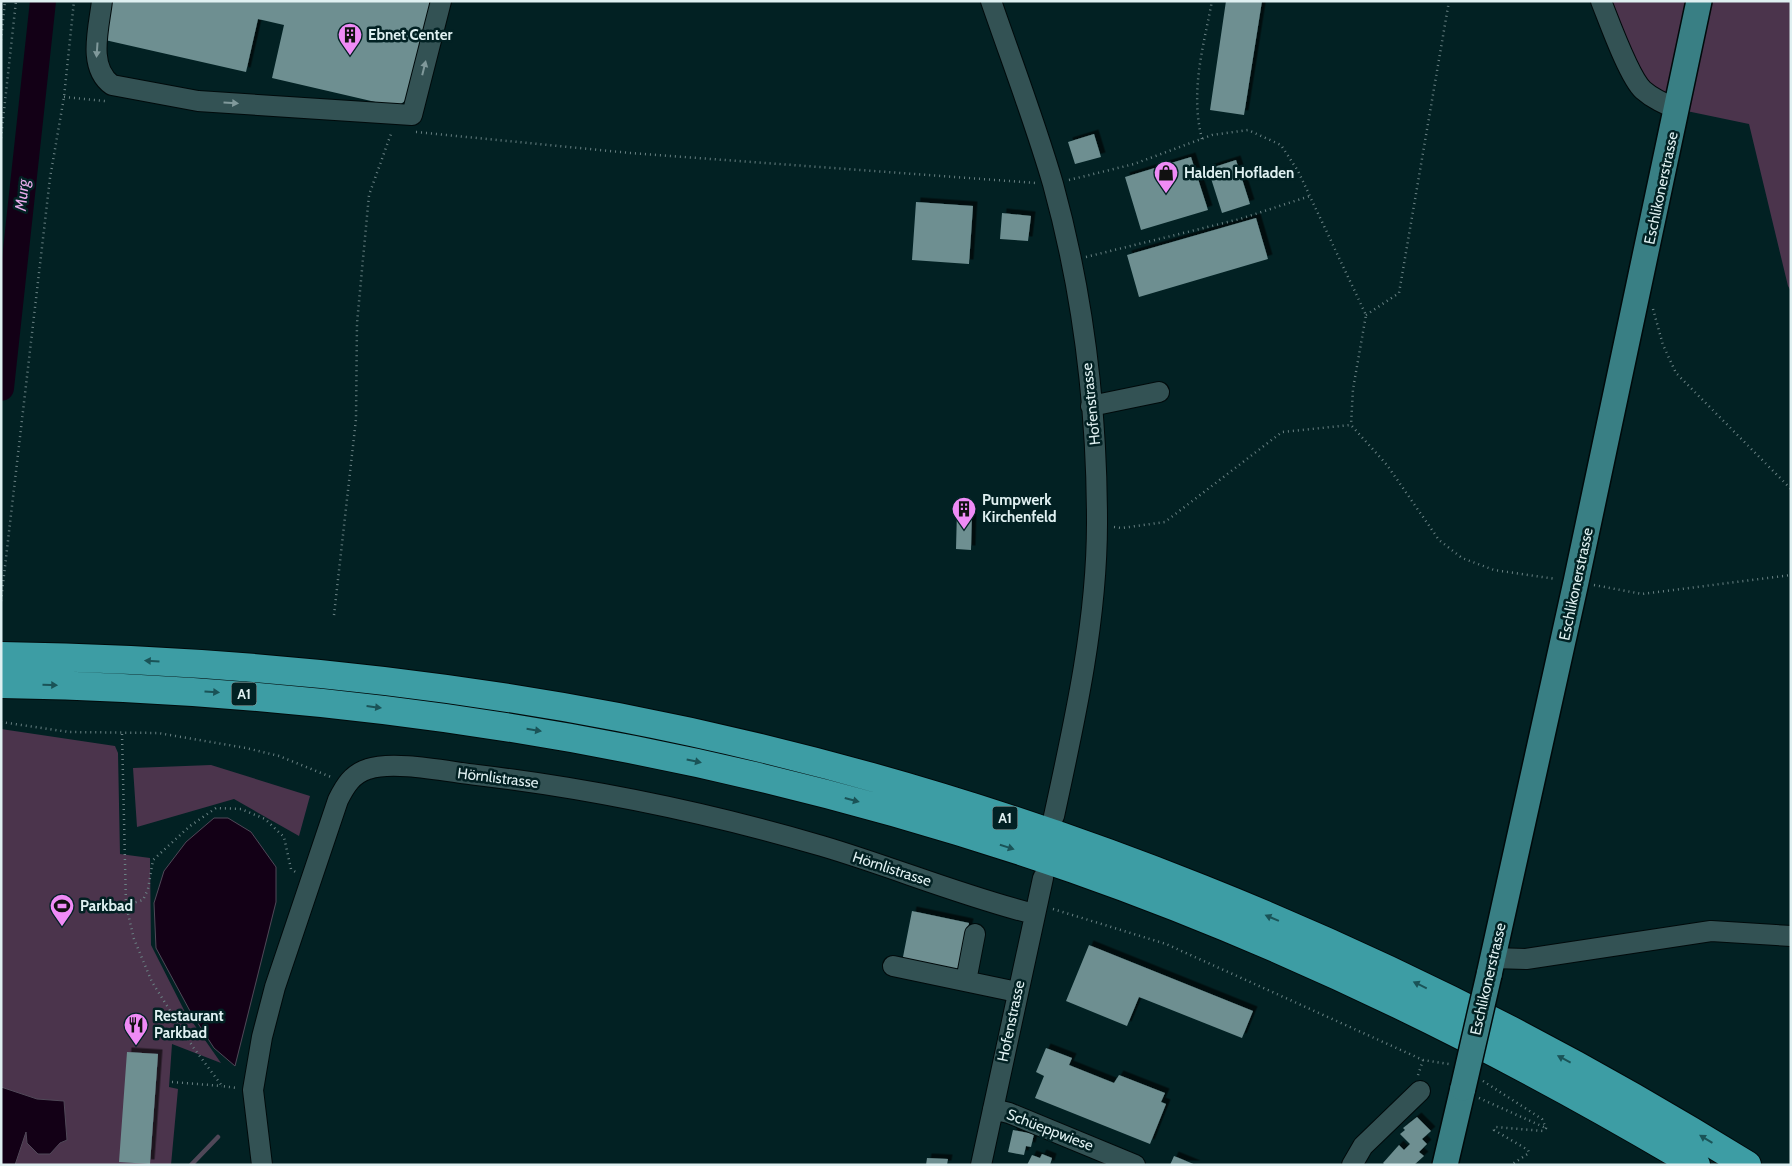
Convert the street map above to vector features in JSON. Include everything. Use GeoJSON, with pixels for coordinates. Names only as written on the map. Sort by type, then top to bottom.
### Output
{"type":"FeatureCollection","features":[{"type":"Feature","properties":{"kind":"highway","name":"A1"},"geometry":{"type":"LineString","coordinates":[[1,656],[154,661],[263,668],[489,695],[610,716],[700,735],[810,761],[922,792],[1084,844],[1238,903],[1319,938],[1453,1001],[1525,1038],[1664,1114],[1747,1165]]}},
{"type":"Feature","properties":{"kind":"highway","name":"A1"},"geometry":{"type":"LineString","coordinates":[[1,684],[225,693],[420,713],[549,733],[678,758],[872,806],[1076,870],[1296,957],[1433,1020],[1507,1059],[1696,1165]]}},
{"type":"Feature","properties":{"kind":"main road","name":"Eschlikonerstrasse"},"geometry":{"type":"LineString","coordinates":[[1445,1165],[1467,1086],[1491,967],[1641,283],[1699,1]]}},
{"type":"Feature","properties":{"kind":"street"},"geometry":{"type":"LineString","coordinates":[[102,1],[97,67],[103,79],[112,85],[198,101],[412,116],[441,1]]}},
{"type":"Feature","properties":{"kind":"street","name":"Hofenstrasse"},"geometry":{"type":"LineString","coordinates":[[991,1],[1053,184],[1078,293],[1095,445],[1097,524],[1092,596],[1081,682],[1054,816]]}},
{"type":"Feature","properties":{"kind":"street"},"geometry":{"type":"LineString","coordinates":[[1601,1],[1622,52],[1642,89],[1659,102],[1677,109]]}},
{"type":"Feature","properties":{"kind":"street"},"geometry":{"type":"LineString","coordinates":[[1091,406],[1159,392]]}},
{"type":"Feature","properties":{"kind":"street","name":"Hörnlistrasse"},"geometry":{"type":"LineString","coordinates":[[262,1165],[254,1090],[262,1037],[275,987],[338,800],[347,783],[358,773],[370,768],[383,766],[409,767],[531,782],[637,800],[773,832],[1036,910]]}},
{"type":"Feature","properties":{"kind":"street","name":"Hofenstrasse"},"geometry":{"type":"LineString","coordinates":[[981,1165],[1043,878]]}},
{"type":"Feature","properties":{"kind":"street"},"geometry":{"type":"LineString","coordinates":[[1491,967],[1526,959],[1711,931],[1791,936]]}},
{"type":"Feature","properties":{"kind":"street"},"geometry":{"type":"LineString","coordinates":[[966,982],[975,934]]}},
{"type":"Feature","properties":{"kind":"street"},"geometry":{"type":"LineString","coordinates":[[892,966],[1017,992]]}},
{"type":"Feature","properties":{"kind":"street"},"geometry":{"type":"LineString","coordinates":[[1352,1165],[1364,1146],[1420,1091]]}},
{"type":"Feature","properties":{"kind":"street","name":"Schüeppwiese"},"geometry":{"type":"LineString","coordinates":[[992,1109],[1009,1113],[1135,1165]]}},
{"type":"Feature","properties":{"kind":"path"},"geometry":{"type":"LineString","coordinates":[[1,40],[4,1]]}},
{"type":"Feature","properties":{"kind":"path"},"geometry":{"type":"LineString","coordinates":[[1,138],[16,1]]}},
{"type":"Feature","properties":{"kind":"path"},"geometry":{"type":"LineString","coordinates":[[1,601],[50,178],[64,97],[74,1]]}},
{"type":"Feature","properties":{"kind":"path"},"geometry":{"type":"LineString","coordinates":[[1202,139],[1196,115],[1196,94],[1212,1]]}},
{"type":"Feature","properties":{"kind":"path"},"geometry":{"type":"LineString","coordinates":[[1366,315],[1399,294],[1449,1]]}},
{"type":"Feature","properties":{"kind":"path"},"geometry":{"type":"LineString","coordinates":[[64,97],[114,102]]}},
{"type":"Feature","properties":{"kind":"path"},"geometry":{"type":"LineString","coordinates":[[334,616],[356,419],[357,322],[369,195],[392,130]]}},
{"type":"Feature","properties":{"kind":"path"},"geometry":{"type":"LineString","coordinates":[[412,132],[630,153],[1053,184],[1134,164],[1212,135],[1248,130],[1281,145],[1298,171],[1366,315],[1353,389],[1351,426],[1387,465],[1439,540],[1462,558],[1494,570],[1642,594],[1791,575]]}},
{"type":"Feature","properties":{"kind":"path"},"geometry":{"type":"LineString","coordinates":[[1071,262],[1240,219],[1310,196]]}},
{"type":"Feature","properties":{"kind":"path"},"geometry":{"type":"LineString","coordinates":[[1641,283],[1655,312],[1664,345],[1676,373],[1791,489]]}},
{"type":"Feature","properties":{"kind":"path"},"geometry":{"type":"LineString","coordinates":[[1097,524],[1122,528],[1165,522],[1282,432],[1351,426]]}},
{"type":"Feature","properties":{"kind":"path"},"geometry":{"type":"LineString","coordinates":[[1,722],[69,732],[158,733],[246,748],[279,756],[347,783]]}},
{"type":"Feature","properties":{"kind":"path"},"geometry":{"type":"LineString","coordinates":[[122,734],[126,905],[134,938],[152,982],[193,1047],[222,1086]]}},
{"type":"Feature","properties":{"kind":"path"},"geometry":{"type":"LineString","coordinates":[[126,905],[143,900],[148,889],[153,860],[190,826],[216,808],[241,809],[265,819],[284,836],[291,869],[310,881]]}},
{"type":"Feature","properties":{"kind":"path"},"geometry":{"type":"LineString","coordinates":[[1036,910],[1166,944],[1422,1060],[1451,1065]]}},
{"type":"Feature","properties":{"kind":"path"},"geometry":{"type":"LineString","coordinates":[[172,1082],[254,1090]]}},
{"type":"Feature","properties":{"kind":"path"},"geometry":{"type":"LineString","coordinates":[[1467,1086],[1487,1100],[1546,1128]]}},
{"type":"Feature","properties":{"kind":"path"},"geometry":{"type":"LineString","coordinates":[[1467,1086],[1542,1119],[1546,1128]]}},
{"type":"Feature","properties":{"kind":"path"},"geometry":{"type":"LineString","coordinates":[[1512,1164],[1529,1153],[1528,1150],[1494,1130],[1496,1126],[1542,1131],[1546,1128]]}},
{"type":"Feature","properties":{"kind":"shaded area"},"geometry":{"type":"Polygon","coordinates":[[[1601,1],[1791,1],[1791,291],[1788,286],[1749,124],[1677,109],[1659,102],[1601,1]]]}},
{"type":"Feature","properties":{"kind":"shaded area","name":"Parkbad"},"geometry":{"type":"Polygon","coordinates":[[[1,729],[115,746],[118,753],[120,854],[150,858],[151,945],[184,1010],[221,1063],[172,1044],[169,1087],[178,1089],[171,1165],[1,1165],[1,729]]]}},
{"type":"Feature","properties":{"kind":"shaded area"},"geometry":{"type":"Polygon","coordinates":[[[211,765],[310,796],[299,836],[234,799],[137,827],[133,768],[211,765]]]}},
{"type":"Feature","properties":{"kind":"shaded area"},"geometry":{"type":"Polygon","coordinates":[[[214,818],[228,818],[251,832],[276,867],[276,902],[235,1066],[214,1048],[190,1011],[156,948],[154,903],[164,871],[186,842],[214,818]]]}},
{"type":"Feature","properties":{"kind":"shaded area"},"geometry":{"type":"Polygon","coordinates":[[[1,1087],[37,1099],[64,1101],[67,1140],[60,1143],[50,1154],[38,1154],[27,1143],[26,1132],[15,1165],[1,1165],[1,1087]]]}},
{"type":"Feature","properties":{"kind":"building","name":"Ebnet Center"},"geometry":{"type":"Polygon","coordinates":[[[109,1],[435,1],[415,93],[397,107],[272,78],[284,25],[258,19],[246,72],[105,40],[109,1]]]}},
{"type":"Feature","properties":{"kind":"building"},"geometry":{"type":"Polygon","coordinates":[[[1226,1],[1262,1],[1244,115],[1210,110],[1226,1]]]}},
{"type":"Feature","properties":{"kind":"building"},"geometry":{"type":"Polygon","coordinates":[[[1094,134],[1101,157],[1075,164],[1068,142],[1094,134]]]}},
{"type":"Feature","properties":{"kind":"building","name":"Halden Hofladen"},"geometry":{"type":"Polygon","coordinates":[[[1191,157],[1208,210],[1141,230],[1125,177],[1191,157]]]}},
{"type":"Feature","properties":{"kind":"building"},"geometry":{"type":"Polygon","coordinates":[[[1236,160],[1250,204],[1222,213],[1208,169],[1236,160]]]}},
{"type":"Feature","properties":{"kind":"building"},"geometry":{"type":"Polygon","coordinates":[[[916,202],[973,206],[969,264],[912,260],[916,202]]]}},
{"type":"Feature","properties":{"kind":"building"},"geometry":{"type":"Polygon","coordinates":[[[1002,213],[1031,216],[1028,241],[1000,239],[1002,213]]]}},
{"type":"Feature","properties":{"kind":"building"},"geometry":{"type":"Polygon","coordinates":[[[1256,218],[1268,259],[1139,297],[1127,255],[1256,218]]]}},
{"type":"Feature","properties":{"kind":"building","name":"Pumpwerk Kirchenfeld"},"geometry":{"type":"Polygon","coordinates":[[[957,510],[972,510],[971,550],[956,549],[957,510]]]}},
{"type":"Feature","properties":{"kind":"building"},"geometry":{"type":"Polygon","coordinates":[[[912,911],[969,923],[959,974],[902,962],[912,911]]]}},
{"type":"Feature","properties":{"kind":"building"},"geometry":{"type":"Polygon","coordinates":[[[1089,945],[1253,1011],[1242,1038],[1139,997],[1127,1026],[1066,1001],[1089,945]]]}},
{"type":"Feature","properties":{"kind":"building"},"geometry":{"type":"Polygon","coordinates":[[[1046,1048],[1072,1058],[1069,1065],[1114,1083],[1119,1075],[1165,1093],[1161,1102],[1166,1104],[1150,1144],[1035,1098],[1044,1076],[1036,1072],[1046,1048]]]}},
{"type":"Feature","properties":{"kind":"building"},"geometry":{"type":"Polygon","coordinates":[[[127,1052],[158,1054],[150,1164],[119,1162],[127,1052]]]}},
{"type":"Feature","properties":{"kind":"building"},"geometry":{"type":"Polygon","coordinates":[[[1417,1117],[1431,1131],[1422,1139],[1427,1144],[1419,1152],[1424,1156],[1414,1165],[1385,1165],[1383,1163],[1399,1145],[1404,1150],[1410,1144],[1400,1134],[1405,1130],[1403,1128],[1417,1117]]]}},
{"type":"Feature","properties":{"kind":"building"},"geometry":{"type":"Polygon","coordinates":[[[1013,1130],[1034,1134],[1031,1147],[1026,1146],[1024,1155],[1008,1152],[1013,1130]]]}},
{"type":"Feature","properties":{"kind":"building"},"geometry":{"type":"Polygon","coordinates":[[[1042,1154],[1052,1158],[1050,1165],[1027,1165],[1032,1155],[1040,1158],[1042,1154]]]}},
{"type":"Feature","properties":{"kind":"building"},"geometry":{"type":"Polygon","coordinates":[[[1174,1156],[1196,1165],[1170,1165],[1174,1156]]]}},
{"type":"Feature","properties":{"kind":"building"},"geometry":{"type":"Polygon","coordinates":[[[927,1158],[948,1159],[947,1165],[926,1165],[927,1158]]]}},
{"type":"Feature","properties":{"kind":"waterway","name":"Murg"},"geometry":{"type":"LineString","coordinates":[[1,388],[43,1]]}},
{"type":"Feature","properties":{"kind":"waterway"},"geometry":{"type":"LineString","coordinates":[[191,1165],[218,1137]]}},
{"type":"Feature","properties":{"kind":"place","name":"Ebnet Center"},"geometry":{"type":"Point","coordinates":[350,56]}},
{"type":"Feature","properties":{"kind":"place","name":"Halden Hofladen"},"geometry":{"type":"Point","coordinates":[1166,194]}},
{"type":"Feature","properties":{"kind":"place","name":"Pumpwerk Kirchenfeld"},"geometry":{"type":"Point","coordinates":[964,530]}},
{"type":"Feature","properties":{"kind":"place","name":"Parkbad"},"geometry":{"type":"Point","coordinates":[62,927]}},
{"type":"Feature","properties":{"kind":"place","name":"Restaurant Parkbad"},"geometry":{"type":"Point","coordinates":[136,1046]}}]}
